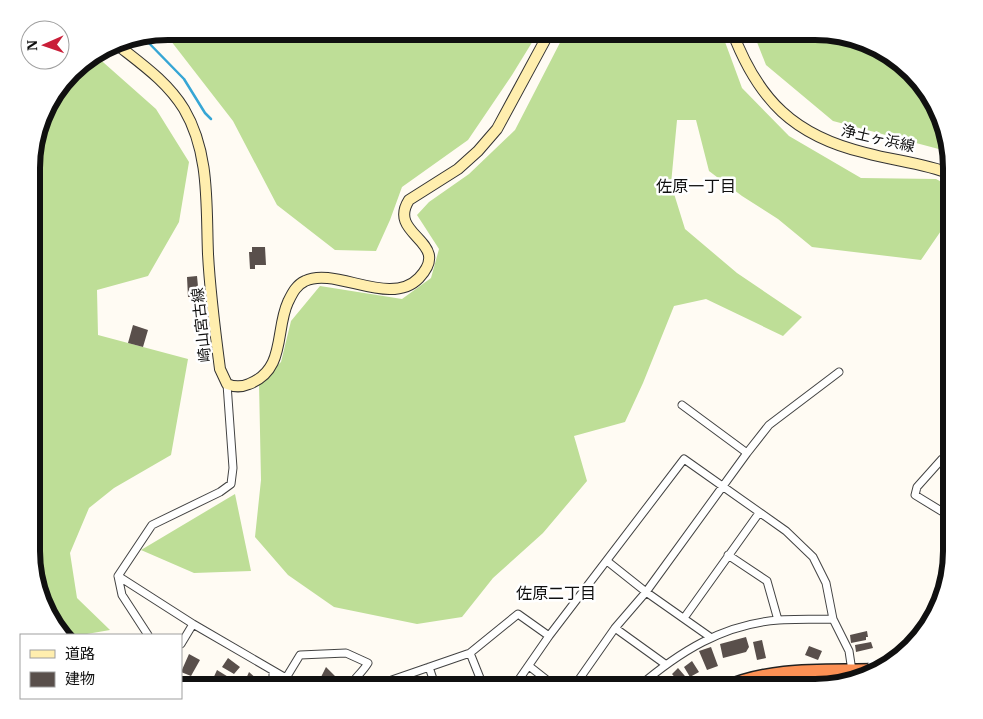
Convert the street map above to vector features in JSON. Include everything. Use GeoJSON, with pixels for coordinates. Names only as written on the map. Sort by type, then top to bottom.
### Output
{"type":"FeatureCollection","features":[{"type":"Feature","properties":{"kind":"highway"},"geometry":{"type":"LineString","coordinates":[[747,679],[805,670],[852,671],[867,668]]}},
{"type":"Feature","properties":{"kind":"main road"},"geometry":{"type":"LineString","coordinates":[[227,384],[230,386],[246,385],[255,382],[274,362],[278,351],[284,312],[294,292],[304,282],[319,278],[397,290],[410,286],[418,280],[430,262],[429,252],[426,246],[405,223],[403,215],[405,206],[409,200],[458,169],[478,151],[497,129],[545,40]]}},
{"type":"Feature","properties":{"kind":"main road","name":"浄土ヶ浜線"},"geometry":{"type":"LineString","coordinates":[[735,40],[742,58],[756,82],[779,111],[804,130],[833,144],[868,154],[920,163],[943,171]]}},
{"type":"Feature","properties":{"kind":"main road","name":"崎山宮古線"},"geometry":{"type":"LineString","coordinates":[[122,49],[150,70],[166,86],[183,108],[197,136],[207,196],[208,256],[219,360],[220,368],[227,384]]}},
{"type":"Feature","properties":{"kind":"street"},"geometry":{"type":"LineString","coordinates":[[579,679],[615,628],[646,592],[747,453],[776,419],[839,372]]}},
{"type":"Feature","properties":{"kind":"street"},"geometry":{"type":"LineString","coordinates":[[147,634],[122,595],[118,576],[152,525],[220,492],[231,484],[233,468],[227,384]]}},
{"type":"Feature","properties":{"kind":"street"},"geometry":{"type":"LineString","coordinates":[[682,406],[747,453]]}},
{"type":"Feature","properties":{"kind":"street"},"geometry":{"type":"LineString","coordinates":[[520,679],[549,636],[684,459],[786,531],[813,557],[826,582],[833,619],[849,651],[852,671]]}},
{"type":"Feature","properties":{"kind":"street"},"geometry":{"type":"LineString","coordinates":[[942,459],[917,487],[915,495],[943,512]]}},
{"type":"Feature","properties":{"kind":"street"},"geometry":{"type":"LineString","coordinates":[[684,618],[760,513]]}},
{"type":"Feature","properties":{"kind":"street"},"geometry":{"type":"LineString","coordinates":[[728,556],[767,581],[778,620]]}},
{"type":"Feature","properties":{"kind":"street"},"geometry":{"type":"LineString","coordinates":[[607,561],[646,592],[710,637]]}},
{"type":"Feature","properties":{"kind":"street"},"geometry":{"type":"LineString","coordinates":[[118,576],[193,624],[286,678],[300,656],[346,653],[368,663],[362,673],[353,679]]}},
{"type":"Feature","properties":{"kind":"street"},"geometry":{"type":"LineString","coordinates":[[401,679],[428,667],[470,653],[518,614],[549,636]]}},
{"type":"Feature","properties":{"kind":"street"},"geometry":{"type":"LineString","coordinates":[[648,679],[665,664],[710,637],[746,626],[778,620],[833,619]]}},
{"type":"Feature","properties":{"kind":"street"},"geometry":{"type":"LineString","coordinates":[[182,642],[193,624]]}},
{"type":"Feature","properties":{"kind":"street"},"geometry":{"type":"LineString","coordinates":[[615,628],[665,664]]}},
{"type":"Feature","properties":{"kind":"street"},"geometry":{"type":"LineString","coordinates":[[470,653],[480,679]]}},
{"type":"Feature","properties":{"kind":"street"},"geometry":{"type":"LineString","coordinates":[[529,666],[546,679]]}},
{"type":"Feature","properties":{"kind":"street"},"geometry":{"type":"LineString","coordinates":[[428,667],[433,679]]}},
{"type":"Feature","properties":{"kind":"street"},"geometry":{"type":"LineString","coordinates":[[804,679],[805,670]]}},
{"type":"Feature","properties":{"kind":"street"},"geometry":{"type":"LineString","coordinates":[[273,671],[273,679]]}},
{"type":"Feature","properties":{"kind":"green space"},"geometry":{"type":"Polygon","coordinates":[[[170,40],[533,40],[468,140],[402,187],[376,251],[335,250],[277,205],[233,121],[170,40]]]}},
{"type":"Feature","properties":{"kind":"green space"},"geometry":{"type":"Polygon","coordinates":[[[561,40],[724,40],[742,88],[789,136],[861,178],[936,179],[943,183],[943,228],[921,260],[812,247],[778,219],[742,196],[709,171],[696,120],[677,120],[671,184],[685,229],[737,273],[802,317],[783,336],[706,299],[674,306],[625,422],[574,436],[587,481],[543,533],[493,578],[462,617],[417,624],[334,607],[288,575],[255,537],[261,480],[259,383],[281,362],[291,321],[320,286],[402,299],[431,278],[439,249],[417,215],[429,202],[469,174],[515,130],[561,40]]]}},
{"type":"Feature","properties":{"kind":"green space"},"geometry":{"type":"Polygon","coordinates":[[[756,40],[832,41],[848,44],[879,57],[906,77],[917,90],[933,119],[942,150],[833,121],[766,65],[756,40]]]}},
{"type":"Feature","properties":{"kind":"green space"},"geometry":{"type":"Polygon","coordinates":[[[100,60],[156,109],[189,162],[179,222],[148,276],[97,290],[98,335],[188,359],[171,455],[114,488],[89,508],[70,553],[77,598],[110,630],[87,634],[71,634],[66,629],[50,600],[44,584],[40,560],[41,151],[50,119],[66,90],[84,72],[100,60]]]}},
{"type":"Feature","properties":{"kind":"green space"},"geometry":{"type":"Polygon","coordinates":[[[235,494],[251,571],[194,573],[141,550],[235,494]]]}},
{"type":"Feature","properties":{"kind":"building"},"geometry":{"type":"Polygon","coordinates":[[[252,247],[265,247],[266,265],[255,265],[255,269],[250,269],[249,252],[252,252],[252,247]]]}},
{"type":"Feature","properties":{"kind":"building"},"geometry":{"type":"Polygon","coordinates":[[[197,276],[199,297],[188,297],[187,277],[197,276]]]}},
{"type":"Feature","properties":{"kind":"building"},"geometry":{"type":"Polygon","coordinates":[[[133,325],[148,330],[143,347],[128,343],[133,325]]]}},
{"type":"Feature","properties":{"kind":"building"},"geometry":{"type":"Polygon","coordinates":[[[867,631],[868,637],[866,637],[866,640],[851,643],[850,635],[867,631]]]}},
{"type":"Feature","properties":{"kind":"building"},"geometry":{"type":"Polygon","coordinates":[[[746,637],[749,647],[746,652],[723,658],[720,644],[746,637]]]}},
{"type":"Feature","properties":{"kind":"building"},"geometry":{"type":"Polygon","coordinates":[[[762,640],[766,658],[757,660],[753,642],[762,640]]]}},
{"type":"Feature","properties":{"kind":"building"},"geometry":{"type":"Polygon","coordinates":[[[871,642],[873,648],[856,652],[855,645],[871,642]]]}},
{"type":"Feature","properties":{"kind":"building"},"geometry":{"type":"Polygon","coordinates":[[[809,646],[822,651],[818,660],[805,655],[809,646]]]}},
{"type":"Feature","properties":{"kind":"building"},"geometry":{"type":"Polygon","coordinates":[[[711,647],[718,666],[707,670],[699,651],[711,647]]]}},
{"type":"Feature","properties":{"kind":"building"},"geometry":{"type":"Polygon","coordinates":[[[189,654],[200,660],[191,676],[182,672],[189,654]]]}},
{"type":"Feature","properties":{"kind":"building"},"geometry":{"type":"Polygon","coordinates":[[[228,658],[240,667],[234,674],[222,667],[228,658]]]}},
{"type":"Feature","properties":{"kind":"building"},"geometry":{"type":"Polygon","coordinates":[[[692,661],[699,672],[690,677],[684,667],[692,661]]]}},
{"type":"Feature","properties":{"kind":"building"},"geometry":{"type":"Polygon","coordinates":[[[326,667],[335,676],[333,679],[320,679],[326,667]]]}},
{"type":"Feature","properties":{"kind":"building"},"geometry":{"type":"Polygon","coordinates":[[[678,668],[688,679],[676,679],[672,674],[678,668]]]}},
{"type":"Feature","properties":{"kind":"building"},"geometry":{"type":"Polygon","coordinates":[[[217,670],[230,678],[229,679],[213,679],[217,670]]]}},
{"type":"Feature","properties":{"kind":"building"},"geometry":{"type":"Polygon","coordinates":[[[249,672],[257,679],[246,679],[249,672]]]}},
{"type":"Feature","properties":{"kind":"waterway"},"geometry":{"type":"LineString","coordinates":[[147,41],[184,79],[205,113],[211,119]]}},
{"type":"Feature","properties":{"kind":"district","name":"佐原一丁目"},"geometry":{"type":"Point","coordinates":[696,186]}},
{"type":"Feature","properties":{"kind":"district","name":"佐原二丁目"},"geometry":{"type":"Point","coordinates":[556,593]}}]}
